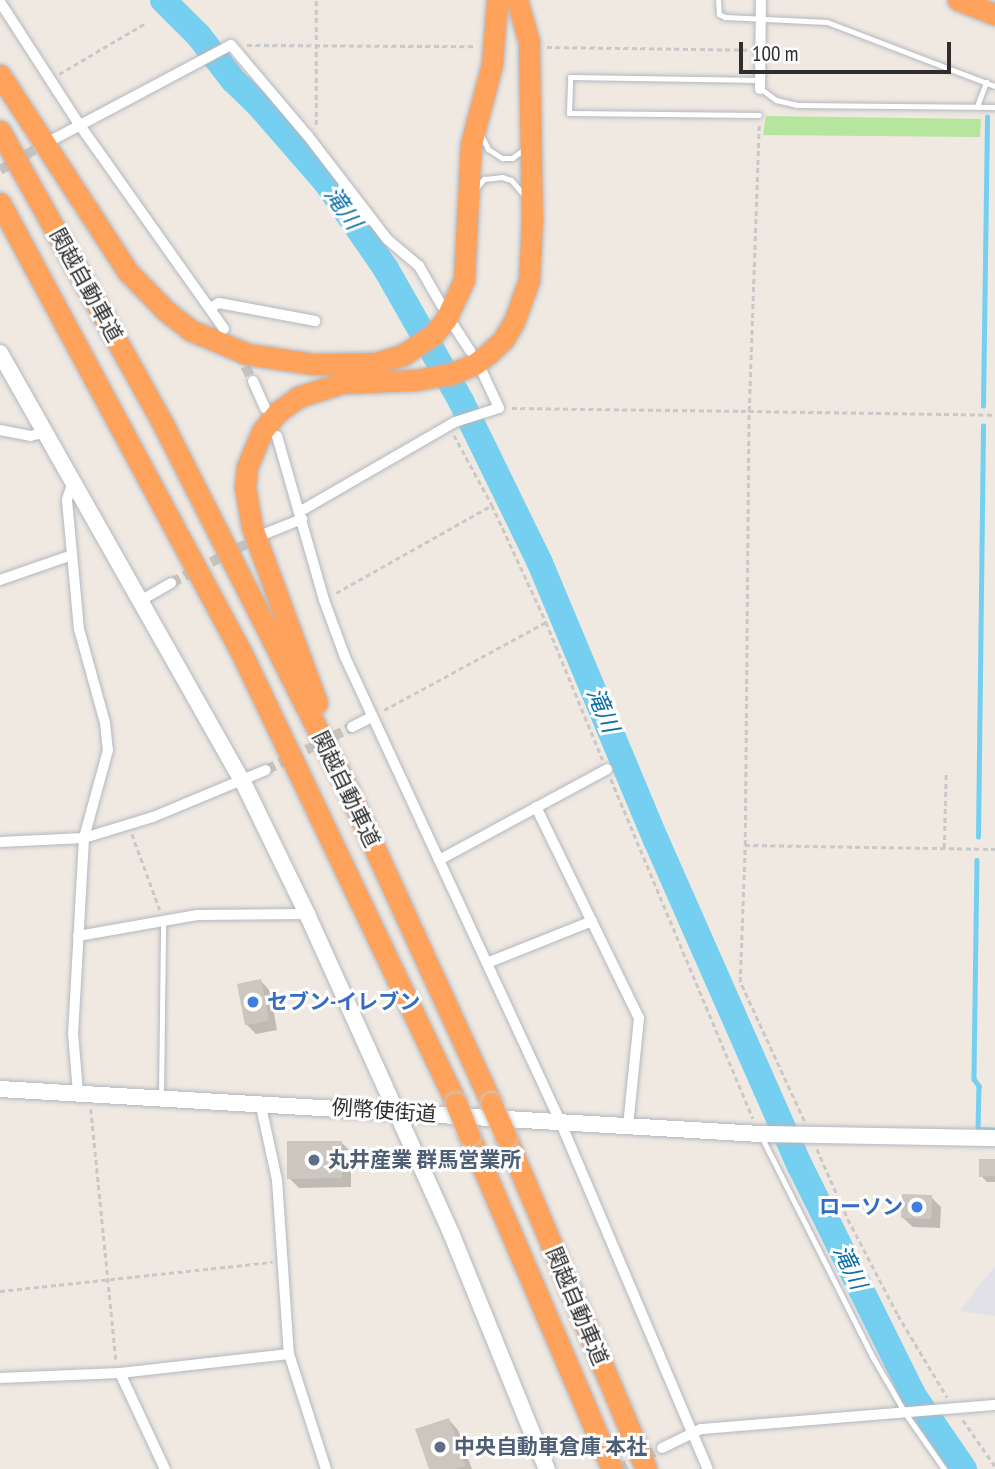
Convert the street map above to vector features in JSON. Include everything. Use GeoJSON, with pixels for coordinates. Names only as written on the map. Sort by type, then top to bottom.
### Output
{"type":"FeatureCollection","features":[{"type":"Feature","properties":{"kind":"highway"},"geometry":{"type":"LineString","coordinates":[[0,75],[128,272],[166,311],[190,330],[247,354],[312,364],[376,363],[403,355],[433,335],[447,317],[464,279],[470,158],[475,122],[492,64],[497,0]]}},
{"type":"Feature","properties":{"kind":"highway"},"geometry":{"type":"LineString","coordinates":[[348,790],[252,527],[246,498],[247,467],[262,431],[279,411],[298,397],[342,383],[416,380],[451,374],[475,362],[503,340],[524,301],[531,257],[529,42],[517,0]]}},
{"type":"Feature","properties":{"kind":"highway"},"geometry":{"type":"LineString","coordinates":[[958,0],[995,14]]}},
{"type":"Feature","properties":{"kind":"highway","name":"関越自動車道"},"geometry":{"type":"LineString","coordinates":[[0,131],[164,426],[348,790],[506,1137],[646,1469]]}},
{"type":"Feature","properties":{"kind":"highway","name":"関越自動車道"},"geometry":{"type":"LineString","coordinates":[[0,203],[242,654],[456,1103],[612,1469]]}},
{"type":"Feature","properties":{"kind":"street"},"geometry":{"type":"LineString","coordinates":[[760,84],[761,0]]}},
{"type":"Feature","properties":{"kind":"street"},"geometry":{"type":"LineString","coordinates":[[0,2],[79,124],[212,307],[225,329]]}},
{"type":"Feature","properties":{"kind":"street"},"geometry":{"type":"LineString","coordinates":[[54,139],[229,46],[308,136],[387,239],[419,266],[475,362],[499,408],[455,422],[267,533]]}},
{"type":"Feature","properties":{"kind":"street"},"geometry":{"type":"LineString","coordinates":[[212,307],[219,303],[315,321]]}},
{"type":"Feature","properties":{"kind":"street"},"geometry":{"type":"LineString","coordinates":[[0,353],[242,780],[307,914],[451,1233],[547,1469]]}},
{"type":"Feature","properties":{"kind":"street"},"geometry":{"type":"LineString","coordinates":[[253,381],[265,408]]}},
{"type":"Feature","properties":{"kind":"street"},"geometry":{"type":"LineString","coordinates":[[0,430],[30,436],[43,433]]}},
{"type":"Feature","properties":{"kind":"street"},"geometry":{"type":"LineString","coordinates":[[277,436],[324,600],[372,717],[560,1121],[708,1469]]}},
{"type":"Feature","properties":{"kind":"street"},"geometry":{"type":"LineString","coordinates":[[73,481],[67,499],[79,629],[105,723],[108,750],[84,838],[73,1033],[84,1093]]}},
{"type":"Feature","properties":{"kind":"street"},"geometry":{"type":"LineString","coordinates":[[0,580],[72,555]]}},
{"type":"Feature","properties":{"kind":"street"},"geometry":{"type":"LineString","coordinates":[[139,601],[171,583]]}},
{"type":"Feature","properties":{"kind":"street"},"geometry":{"type":"LineString","coordinates":[[352,727],[372,717]]}},
{"type":"Feature","properties":{"kind":"street"},"geometry":{"type":"LineString","coordinates":[[439,860],[607,769]]}},
{"type":"Feature","properties":{"kind":"street"},"geometry":{"type":"LineString","coordinates":[[0,842],[84,838],[128,824],[265,770]]}},
{"type":"Feature","properties":{"kind":"street"},"geometry":{"type":"LineString","coordinates":[[536,807],[639,1018],[628,1127]]}},
{"type":"Feature","properties":{"kind":"street"},"geometry":{"type":"LineString","coordinates":[[78,936],[197,915],[307,914]]}},
{"type":"Feature","properties":{"kind":"street"},"geometry":{"type":"LineString","coordinates":[[486,963],[592,921]]}},
{"type":"Feature","properties":{"kind":"street","name":"例幣使街道"},"geometry":{"type":"LineString","coordinates":[[0,1089],[260,1102],[628,1127],[807,1135]]}},
{"type":"Feature","properties":{"kind":"street"},"geometry":{"type":"LineString","coordinates":[[260,1102],[277,1180],[289,1354],[326,1469]]}},
{"type":"Feature","properties":{"kind":"street"},"geometry":{"type":"LineString","coordinates":[[807,1135],[995,1138]]}},
{"type":"Feature","properties":{"kind":"street"},"geometry":{"type":"LineString","coordinates":[[0,1378],[120,1373],[289,1354]]}},
{"type":"Feature","properties":{"kind":"street"},"geometry":{"type":"LineString","coordinates":[[120,1373],[164,1469]]}},
{"type":"Feature","properties":{"kind":"street"},"geometry":{"type":"LineString","coordinates":[[662,1448],[701,1429],[995,1405]]}},
{"type":"Feature","properties":{"kind":"lane"},"geometry":{"type":"LineString","coordinates":[[718,0],[719,14],[827,22],[995,86]]}},
{"type":"Feature","properties":{"kind":"lane"},"geometry":{"type":"LineString","coordinates":[[759,115],[569,113],[570,77],[760,84],[776,100],[797,105],[995,107]]}},
{"type":"Feature","properties":{"kind":"lane"},"geometry":{"type":"LineString","coordinates":[[977,106],[986,82]]}},
{"type":"Feature","properties":{"kind":"lane"},"geometry":{"type":"LineString","coordinates":[[475,122],[488,149],[502,158],[521,153],[531,127]]}},
{"type":"Feature","properties":{"kind":"lane"},"geometry":{"type":"LineString","coordinates":[[470,199],[484,179],[502,177],[511,180],[532,207]]}},
{"type":"Feature","properties":{"kind":"lane"},"geometry":{"type":"LineString","coordinates":[[160,1097],[163,920]]}},
{"type":"Feature","properties":{"kind":"lane"},"geometry":{"type":"LineString","coordinates":[[763,1134],[844,1304],[944,1469]]}},
{"type":"Feature","properties":{"kind":"path"},"geometry":{"type":"LineString","coordinates":[[308,136],[316,125],[316,0]]}},
{"type":"Feature","properties":{"kind":"path"},"geometry":{"type":"LineString","coordinates":[[50,79],[144,24]]}},
{"type":"Feature","properties":{"kind":"path"},"geometry":{"type":"LineString","coordinates":[[229,46],[485,46]]}},
{"type":"Feature","properties":{"kind":"path"},"geometry":{"type":"LineString","coordinates":[[540,47],[760,50]]}},
{"type":"Feature","properties":{"kind":"path"},"geometry":{"type":"LineString","coordinates":[[759,115],[749,411],[745,845],[740,982],[807,1135],[898,1315],[951,1408],[995,1466]]}},
{"type":"Feature","properties":{"kind":"path"},"geometry":{"type":"LineString","coordinates":[[499,408],[995,415]]}},
{"type":"Feature","properties":{"kind":"path"},"geometry":{"type":"LineString","coordinates":[[324,600],[492,505]]}},
{"type":"Feature","properties":{"kind":"path"},"geometry":{"type":"LineString","coordinates":[[372,717],[546,622]]}},
{"type":"Feature","properties":{"kind":"path"},"geometry":{"type":"LineString","coordinates":[[944,848],[946,773]]}},
{"type":"Feature","properties":{"kind":"path"},"geometry":{"type":"LineString","coordinates":[[128,824],[163,920]]}},
{"type":"Feature","properties":{"kind":"path"},"geometry":{"type":"LineString","coordinates":[[745,845],[995,849]]}},
{"type":"Feature","properties":{"kind":"path"},"geometry":{"type":"LineString","coordinates":[[84,1093],[108,1279],[116,1365],[120,1373]]}},
{"type":"Feature","properties":{"kind":"path"},"geometry":{"type":"LineString","coordinates":[[0,1291],[284,1261]]}},
{"type":"Feature","properties":{"kind":"shaded area"},"geometry":{"type":"Polygon","coordinates":[[[995,1266],[995,1316],[959,1311],[995,1266]]]}},
{"type":"Feature","properties":{"kind":"green space"},"geometry":{"type":"Polygon","coordinates":[[[766,116],[981,119],[980,137],[763,135],[766,116]]]}},
{"type":"Feature","properties":{"kind":"building","name":"セブン-イレブン"},"geometry":{"type":"Polygon","coordinates":[[[261,979],[269,1021],[245,1025],[237,984],[261,979]]]}},
{"type":"Feature","properties":{"kind":"building","name":"丸井産業 群馬営業所"},"geometry":{"type":"Polygon","coordinates":[[[287,1141],[342,1141],[342,1178],[287,1179],[287,1141]]]}},
{"type":"Feature","properties":{"kind":"building"},"geometry":{"type":"Polygon","coordinates":[[[979,1159],[995,1159],[995,1176],[979,1177],[979,1159]]]}},
{"type":"Feature","properties":{"kind":"building"},"geometry":{"type":"Polygon","coordinates":[[[902,1194],[932,1195],[931,1219],[901,1218],[902,1194]]]}},
{"type":"Feature","properties":{"kind":"building","name":"中央自動車倉庫 本社"},"geometry":{"type":"Polygon","coordinates":[[[449,1418],[465,1466],[455,1469],[429,1469],[415,1429],[449,1418]]]}},
{"type":"Feature","properties":{"kind":"waterway","name":"滝川"},"geometry":{"type":"LineString","coordinates":[[163,0],[199,36],[233,80],[257,103],[326,182],[386,269],[461,401],[540,563],[656,840],[800,1166],[913,1395],[964,1469]]}},
{"type":"Feature","properties":{"kind":"waterway"},"geometry":{"type":"LineString","coordinates":[[983,406],[987,117]]}},
{"type":"Feature","properties":{"kind":"waterway"},"geometry":{"type":"LineString","coordinates":[[978,837],[983,426]]}},
{"type":"Feature","properties":{"kind":"waterway"},"geometry":{"type":"LineString","coordinates":[[977,860],[974,1079],[979,1086],[978,1129],[995,1130]]}},
{"type":"Feature","properties":{"kind":"tunnel"},"geometry":{"type":"LineString","coordinates":[[0,170],[48,142]]}},
{"type":"Feature","properties":{"kind":"tunnel"},"geometry":{"type":"LineString","coordinates":[[238,353],[253,381]]}},
{"type":"Feature","properties":{"kind":"tunnel"},"geometry":{"type":"LineString","coordinates":[[171,583],[258,538]]}},
{"type":"Feature","properties":{"kind":"tunnel"},"geometry":{"type":"LineString","coordinates":[[266,770],[352,727]]}},
{"type":"Feature","properties":{"kind":"tunnel"},"geometry":{"type":"LineString","coordinates":[[618,1469],[662,1448]]}},
{"type":"Feature","properties":{"kind":"place","name":"セブン-イレブン"},"geometry":{"type":"Point","coordinates":[253,1002]}},
{"type":"Feature","properties":{"kind":"place","name":"丸井産業 群馬営業所"},"geometry":{"type":"Point","coordinates":[314,1160]}},
{"type":"Feature","properties":{"kind":"place","name":"ローソン"},"geometry":{"type":"Point","coordinates":[917,1207]}},
{"type":"Feature","properties":{"kind":"place","name":"中央自動車倉庫 本社"},"geometry":{"type":"Point","coordinates":[440,1447]}}]}
